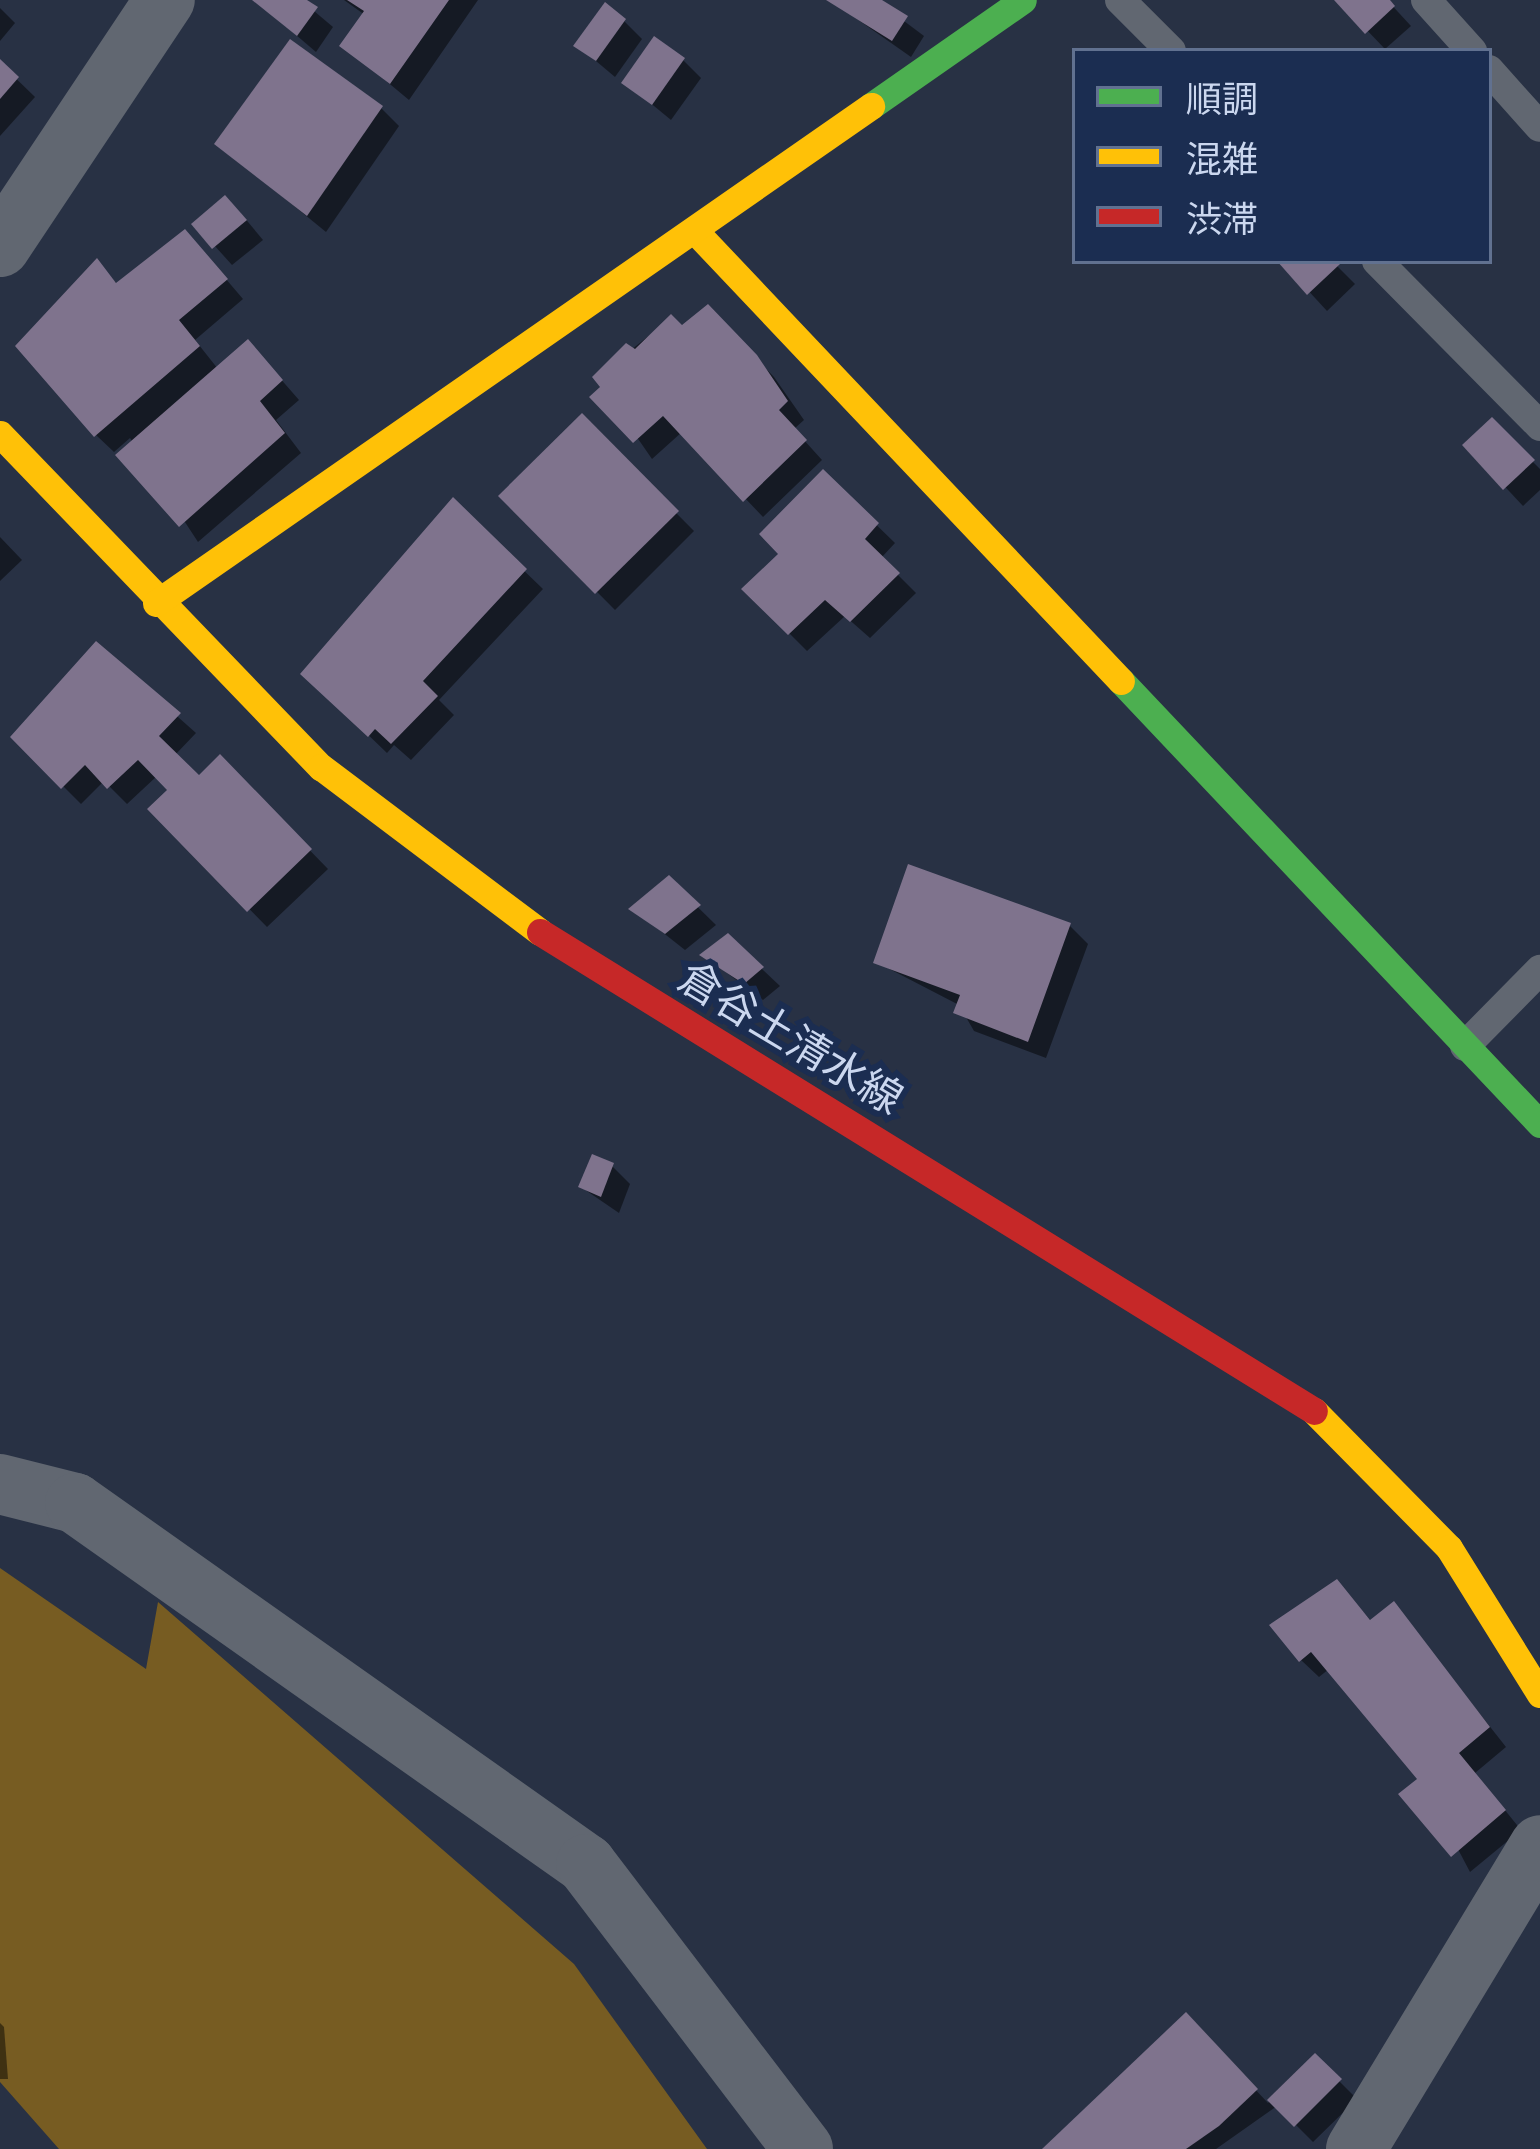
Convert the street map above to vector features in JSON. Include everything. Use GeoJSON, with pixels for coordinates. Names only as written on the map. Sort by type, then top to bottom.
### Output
{"type":"FeatureCollection","features":[{"type":"Feature","properties":{"kind":"street"},"geometry":{"type":"LineString","coordinates":[[0,247],[165,0]]}},
{"type":"Feature","properties":{"kind":"street"},"geometry":{"type":"LineString","coordinates":[[156,603],[1023,0]]}},
{"type":"Feature","properties":{"kind":"street"},"geometry":{"type":"LineString","coordinates":[[694,230],[1540,1124]]}},
{"type":"Feature","properties":{"kind":"street","name":"倉谷土清水線"},"geometry":{"type":"LineString","coordinates":[[0,434],[156,603],[321,767],[478,895],[1294,1391],[1449,1548],[1540,1694]]}},
{"type":"Feature","properties":{"kind":"street"},"geometry":{"type":"LineString","coordinates":[[0,1484],[75,1503],[586,1864],[803,2149]]}},
{"type":"Feature","properties":{"kind":"street"},"geometry":{"type":"LineString","coordinates":[[1356,2149],[1540,1845]]}},
{"type":"Feature","properties":{"kind":"lane"},"geometry":{"type":"LineString","coordinates":[[1120,0],[1168,48]]}},
{"type":"Feature","properties":{"kind":"lane"},"geometry":{"type":"LineString","coordinates":[[1426,0],[1469,48]]}},
{"type":"Feature","properties":{"kind":"lane"},"geometry":{"type":"LineString","coordinates":[[1492,73],[1540,127]]}},
{"type":"Feature","properties":{"kind":"lane"},"geometry":{"type":"LineString","coordinates":[[1381,264],[1540,426]]}},
{"type":"Feature","properties":{"kind":"lane"},"geometry":{"type":"LineString","coordinates":[[1465,1046],[1540,970]]}},
{"type":"Feature","properties":{"kind":"shaded area"},"geometry":{"type":"Polygon","coordinates":[[[0,1568],[146,1669],[158,1602],[574,1964],[707,2149],[59,2149],[0,2082],[0,1568]]]}},
{"type":"Feature","properties":{"kind":"building"},"geometry":{"type":"Polygon","coordinates":[[[252,0],[307,0],[318,7],[297,36],[252,0]]]}},
{"type":"Feature","properties":{"kind":"building"},"geometry":{"type":"Polygon","coordinates":[[[347,0],[449,0],[390,84],[339,46],[364,11],[347,0]]]}},
{"type":"Feature","properties":{"kind":"building"},"geometry":{"type":"Polygon","coordinates":[[[826,0],[882,0],[908,16],[892,41],[826,0]]]}},
{"type":"Feature","properties":{"kind":"building"},"geometry":{"type":"Polygon","coordinates":[[[1334,0],[1390,0],[1395,6],[1365,34],[1334,0]]]}},
{"type":"Feature","properties":{"kind":"building"},"geometry":{"type":"Polygon","coordinates":[[[605,2],[626,19],[596,61],[573,46],[605,2]]]}},
{"type":"Feature","properties":{"kind":"building"},"geometry":{"type":"Polygon","coordinates":[[[654,36],[685,58],[652,105],[621,83],[654,36]]]}},
{"type":"Feature","properties":{"kind":"building"},"geometry":{"type":"Polygon","coordinates":[[[290,39],[383,106],[307,216],[214,144],[290,39]]]}},
{"type":"Feature","properties":{"kind":"building"},"geometry":{"type":"Polygon","coordinates":[[[0,59],[19,77],[0,99],[0,59]]]}},
{"type":"Feature","properties":{"kind":"building"},"geometry":{"type":"Polygon","coordinates":[[[225,195],[247,220],[212,249],[191,224],[225,195]]]}},
{"type":"Feature","properties":{"kind":"building"},"geometry":{"type":"Polygon","coordinates":[[[185,229],[228,279],[179,320],[200,346],[94,437],[15,346],[97,258],[116,283],[185,229]]]}},
{"type":"Feature","properties":{"kind":"building"},"geometry":{"type":"Polygon","coordinates":[[[1280,264],[1340,264],[1307,295],[1280,264]]]}},
{"type":"Feature","properties":{"kind":"building"},"geometry":{"type":"Polygon","coordinates":[[[708,304],[757,355],[788,401],[779,410],[807,440],[743,502],[663,416],[633,443],[589,397],[600,387],[592,377],[626,343],[635,349],[671,314],[682,325],[708,304]]]}},
{"type":"Feature","properties":{"kind":"building"},"geometry":{"type":"Polygon","coordinates":[[[248,339],[283,380],[260,401],[285,433],[179,527],[115,455],[248,339]]]}},
{"type":"Feature","properties":{"kind":"building"},"geometry":{"type":"Polygon","coordinates":[[[582,413],[679,511],[595,594],[498,496],[582,413]]]}},
{"type":"Feature","properties":{"kind":"building"},"geometry":{"type":"Polygon","coordinates":[[[1492,417],[1535,460],[1503,490],[1462,445],[1492,417]]]}},
{"type":"Feature","properties":{"kind":"building"},"geometry":{"type":"Polygon","coordinates":[[[823,469],[879,523],[865,539],[900,573],[850,622],[825,600],[788,635],[741,589],[778,554],[759,534],[823,469]]]}},
{"type":"Feature","properties":{"kind":"building"},"geometry":{"type":"Polygon","coordinates":[[[453,497],[527,569],[423,681],[438,696],[391,744],[375,729],[368,737],[300,674],[453,497]]]}},
{"type":"Feature","properties":{"kind":"building"},"geometry":{"type":"Polygon","coordinates":[[[96,641],[181,713],[159,736],[199,775],[220,754],[312,849],[247,912],[147,809],[167,790],[138,760],[107,789],[85,765],[61,789],[10,737],[96,641]]]}},
{"type":"Feature","properties":{"kind":"building"},"geometry":{"type":"Polygon","coordinates":[[[908,864],[1071,923],[1028,1042],[953,1013],[960,995],[873,963],[908,864]]]}},
{"type":"Feature","properties":{"kind":"building"},"geometry":{"type":"Polygon","coordinates":[[[669,875],[701,905],[665,934],[628,909],[669,875]]]}},
{"type":"Feature","properties":{"kind":"building"},"geometry":{"type":"Polygon","coordinates":[[[728,933],[764,967],[744,984],[699,955],[728,933]]]}},
{"type":"Feature","properties":{"kind":"building"},"geometry":{"type":"Polygon","coordinates":[[[592,1154],[614,1163],[601,1197],[578,1187],[592,1154]]]}},
{"type":"Feature","properties":{"kind":"building"},"geometry":{"type":"Polygon","coordinates":[[[1337,1579],[1370,1620],[1394,1601],[1490,1727],[1459,1753],[1506,1810],[1451,1857],[1398,1794],[1417,1779],[1311,1652],[1299,1662],[1269,1625],[1337,1579]]]}},
{"type":"Feature","properties":{"kind":"building"},"geometry":{"type":"Polygon","coordinates":[[[1186,2012],[1258,2089],[1186,2149],[1042,2149],[1186,2012]]]}},
{"type":"Feature","properties":{"kind":"building"},"geometry":{"type":"Polygon","coordinates":[[[1315,2053],[1342,2079],[1294,2127],[1267,2100],[1315,2053]]]}},
{"type":"Feature","properties":{"kind":"traffic: fast"},"geometry":{"type":"LineString","coordinates":[[871,106],[1023,0]]}},
{"type":"Feature","properties":{"kind":"traffic: fast"},"geometry":{"type":"LineString","coordinates":[[1121,681],[1540,1124]]}},
{"type":"Feature","properties":{"kind":"traffic: slow"},"geometry":{"type":"LineString","coordinates":[[156,603],[871,106]]}},
{"type":"Feature","properties":{"kind":"traffic: slow"},"geometry":{"type":"LineString","coordinates":[[694,230],[1121,681]]}},
{"type":"Feature","properties":{"kind":"traffic: slow"},"geometry":{"type":"LineString","coordinates":[[0,434],[321,767],[540,932]]}},
{"type":"Feature","properties":{"kind":"traffic: slow"},"geometry":{"type":"LineString","coordinates":[[1314,1411],[1449,1548],[1540,1694]]}},
{"type":"Feature","properties":{"kind":"traffic: jam"},"geometry":{"type":"LineString","coordinates":[[540,932],[1314,1411]]}}]}
